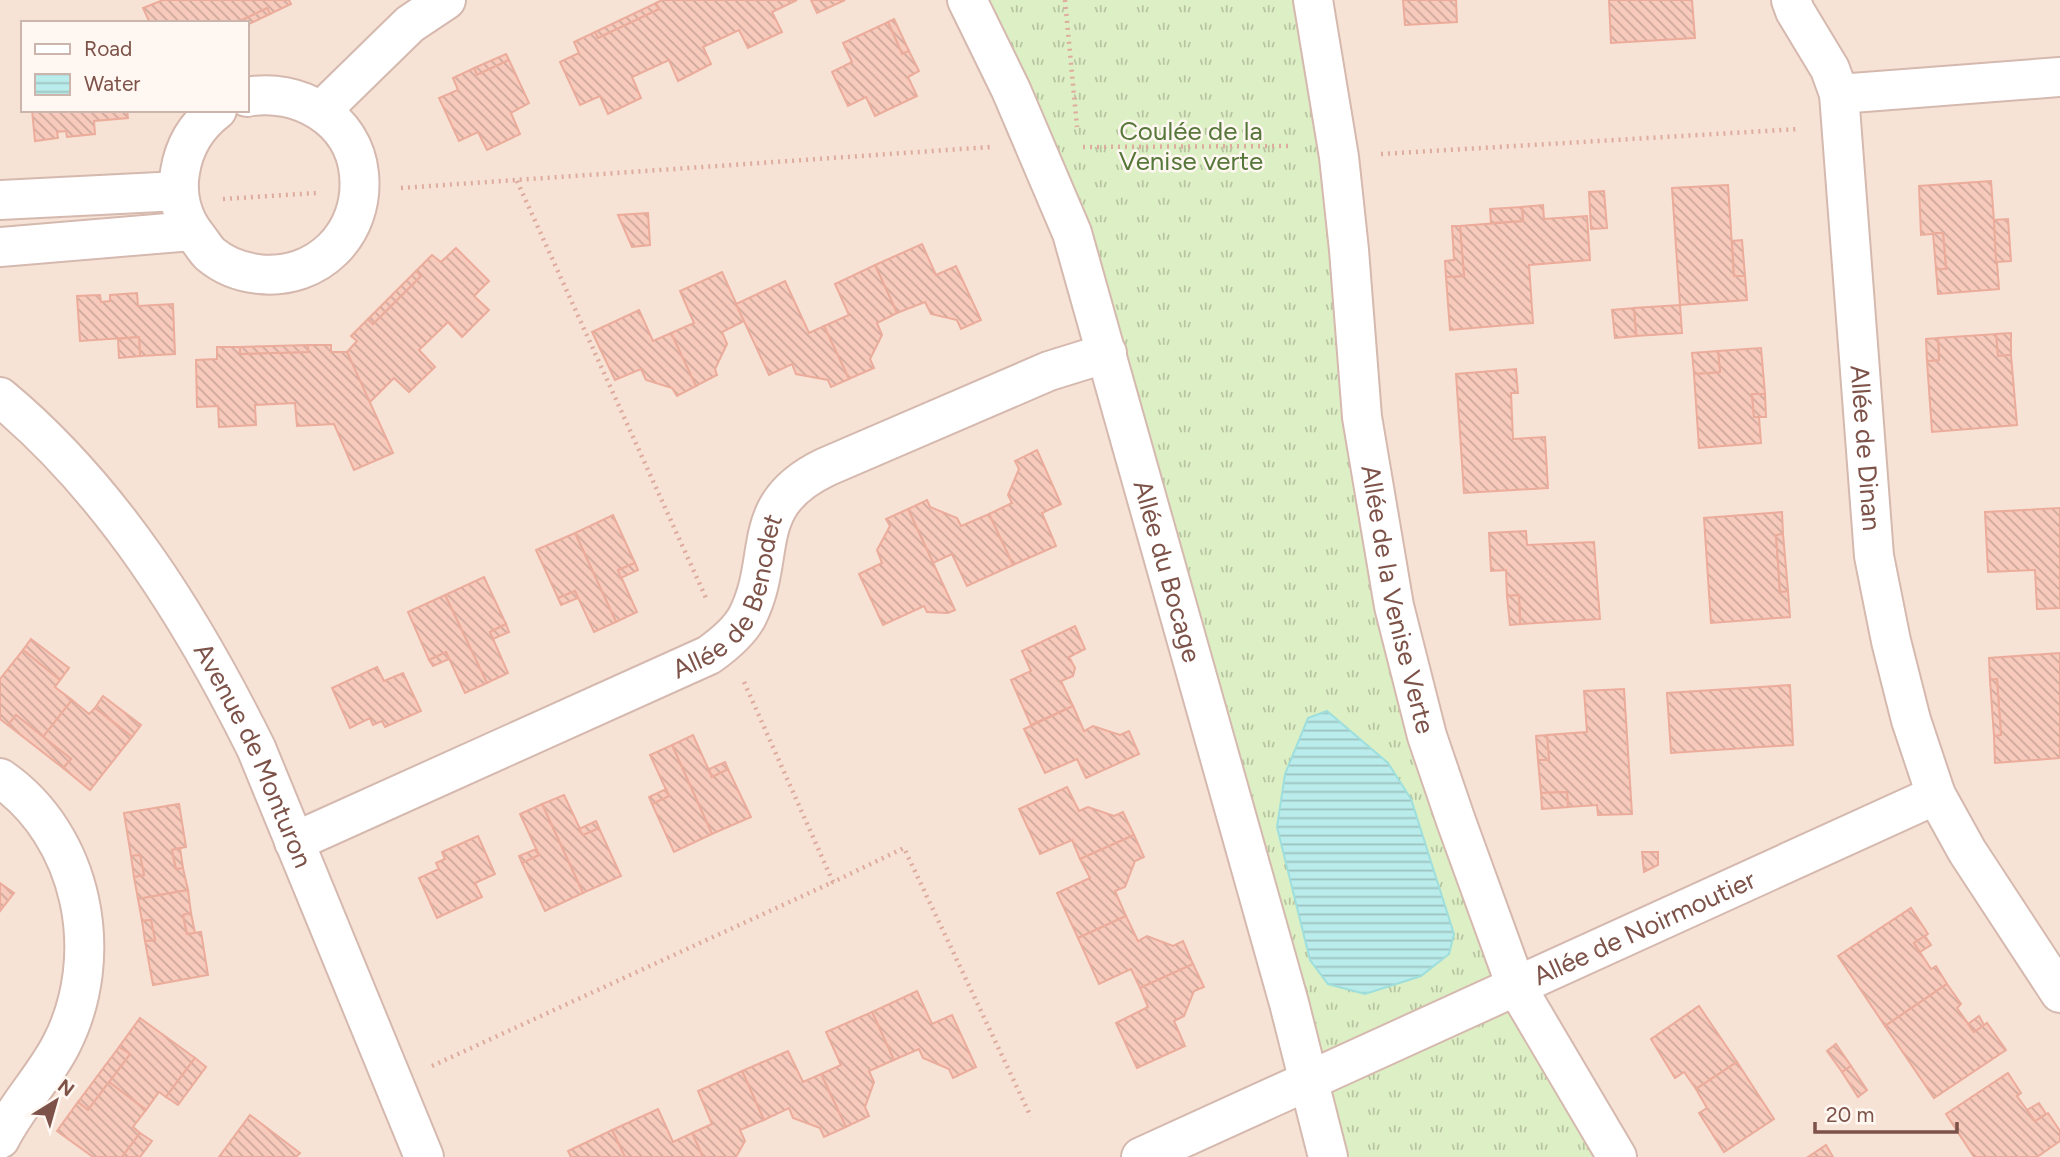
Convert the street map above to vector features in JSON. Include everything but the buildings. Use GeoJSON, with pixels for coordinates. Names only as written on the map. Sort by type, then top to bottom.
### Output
{"type":"FeatureCollection","features":[{"type":"Feature","properties":{"kind":"street"},"geometry":{"type":"LineString","coordinates":[[322,110],[410,24],[446,0]]}},
{"type":"Feature","properties":{"kind":"street","name":"Allée du Bocage"},"geometry":{"type":"LineString","coordinates":[[967,0],[1035,144],[1072,233],[1328,1157]]}},
{"type":"Feature","properties":{"kind":"street","name":"Allée de la Venise Verte"},"geometry":{"type":"LineString","coordinates":[[1312,0],[1339,157],[1362,417],[1394,606],[1427,736],[1516,986],[1617,1157]]}},
{"type":"Feature","properties":{"kind":"street","name":"Allée de Dinan"},"geometry":{"type":"LineString","coordinates":[[1791,0],[1830,69],[1840,110],[1874,556],[1891,641],[1911,720],[1936,795]]}},
{"type":"Feature","properties":{"kind":"street"},"geometry":{"type":"LineString","coordinates":[[1840,110],[1946,88],[2060,77]]}},
{"type":"Feature","properties":{"kind":"street"},"geometry":{"type":"LineString","coordinates":[[215,112],[198,128],[185,150],[178,180],[184,208],[210,254],[229,266],[247,273],[274,276],[299,271],[326,257],[346,235],[356,214],[360,190],[359,165],[352,145],[343,131],[322,110],[286,96],[258,94],[248,97]]}},
{"type":"Feature","properties":{"kind":"street"},"geometry":{"type":"LineString","coordinates":[[0,200],[184,208]]}},
{"type":"Feature","properties":{"kind":"street"},"geometry":{"type":"LineString","coordinates":[[0,247],[184,208]]}},
{"type":"Feature","properties":{"kind":"street","name":"Allée de Benodet"},"geometry":{"type":"LineString","coordinates":[[294,842],[709,655],[746,619],[754,601],[771,520],[798,483],[825,467],[1037,377],[1107,353]]}},
{"type":"Feature","properties":{"kind":"street","name":"Avenue de Monturon"},"geometry":{"type":"LineString","coordinates":[[2,396],[90,487],[134,541],[184,616],[226,688],[256,748],[424,1157]]}},
{"type":"Feature","properties":{"kind":"street"},"geometry":{"type":"LineString","coordinates":[[0,778],[26,799],[41,816],[69,862],[82,915],[85,966],[77,1007],[61,1047],[0,1139]]}},
{"type":"Feature","properties":{"kind":"street"},"geometry":{"type":"LineString","coordinates":[[1936,795],[1967,851],[2060,993]]}},
{"type":"Feature","properties":{"kind":"street","name":"Allée de Noirmoutier"},"geometry":{"type":"LineString","coordinates":[[1140,1157],[1936,795]]}},
{"type":"Feature","properties":{"kind":"path"},"geometry":{"type":"LineString","coordinates":[[1065,0],[1079,148]]}},
{"type":"Feature","properties":{"kind":"path"},"geometry":{"type":"LineString","coordinates":[[184,208],[360,190],[1035,144],[1079,148],[1315,145],[1339,157],[1840,110]]}},
{"type":"Feature","properties":{"kind":"path"},"geometry":{"type":"LineString","coordinates":[[517,181],[833,882]]}},
{"type":"Feature","properties":{"kind":"path"},"geometry":{"type":"LineString","coordinates":[[393,1083],[904,848],[1031,1117]]}},
{"type":"Feature","properties":{"kind":"shaded area"},"geometry":{"type":"Polygon","coordinates":[[[0,0],[2060,0],[2060,1157],[0,1157],[0,0]]]}},
{"type":"Feature","properties":{"kind":"green space","name":"Coulée de la Venise verte"},"geometry":{"type":"Polygon","coordinates":[[[967,0],[1313,0],[1362,417],[1456,821],[1617,1157],[1328,1157],[1107,353],[967,0]]]}},
{"type":"Feature","properties":{"kind":"water"},"geometry":{"type":"Polygon","coordinates":[[[1327,711],[1388,763],[1411,799],[1454,934],[1449,954],[1421,976],[1365,994],[1328,984],[1310,960],[1277,827],[1285,774],[1308,718],[1327,711]]]}}]}
